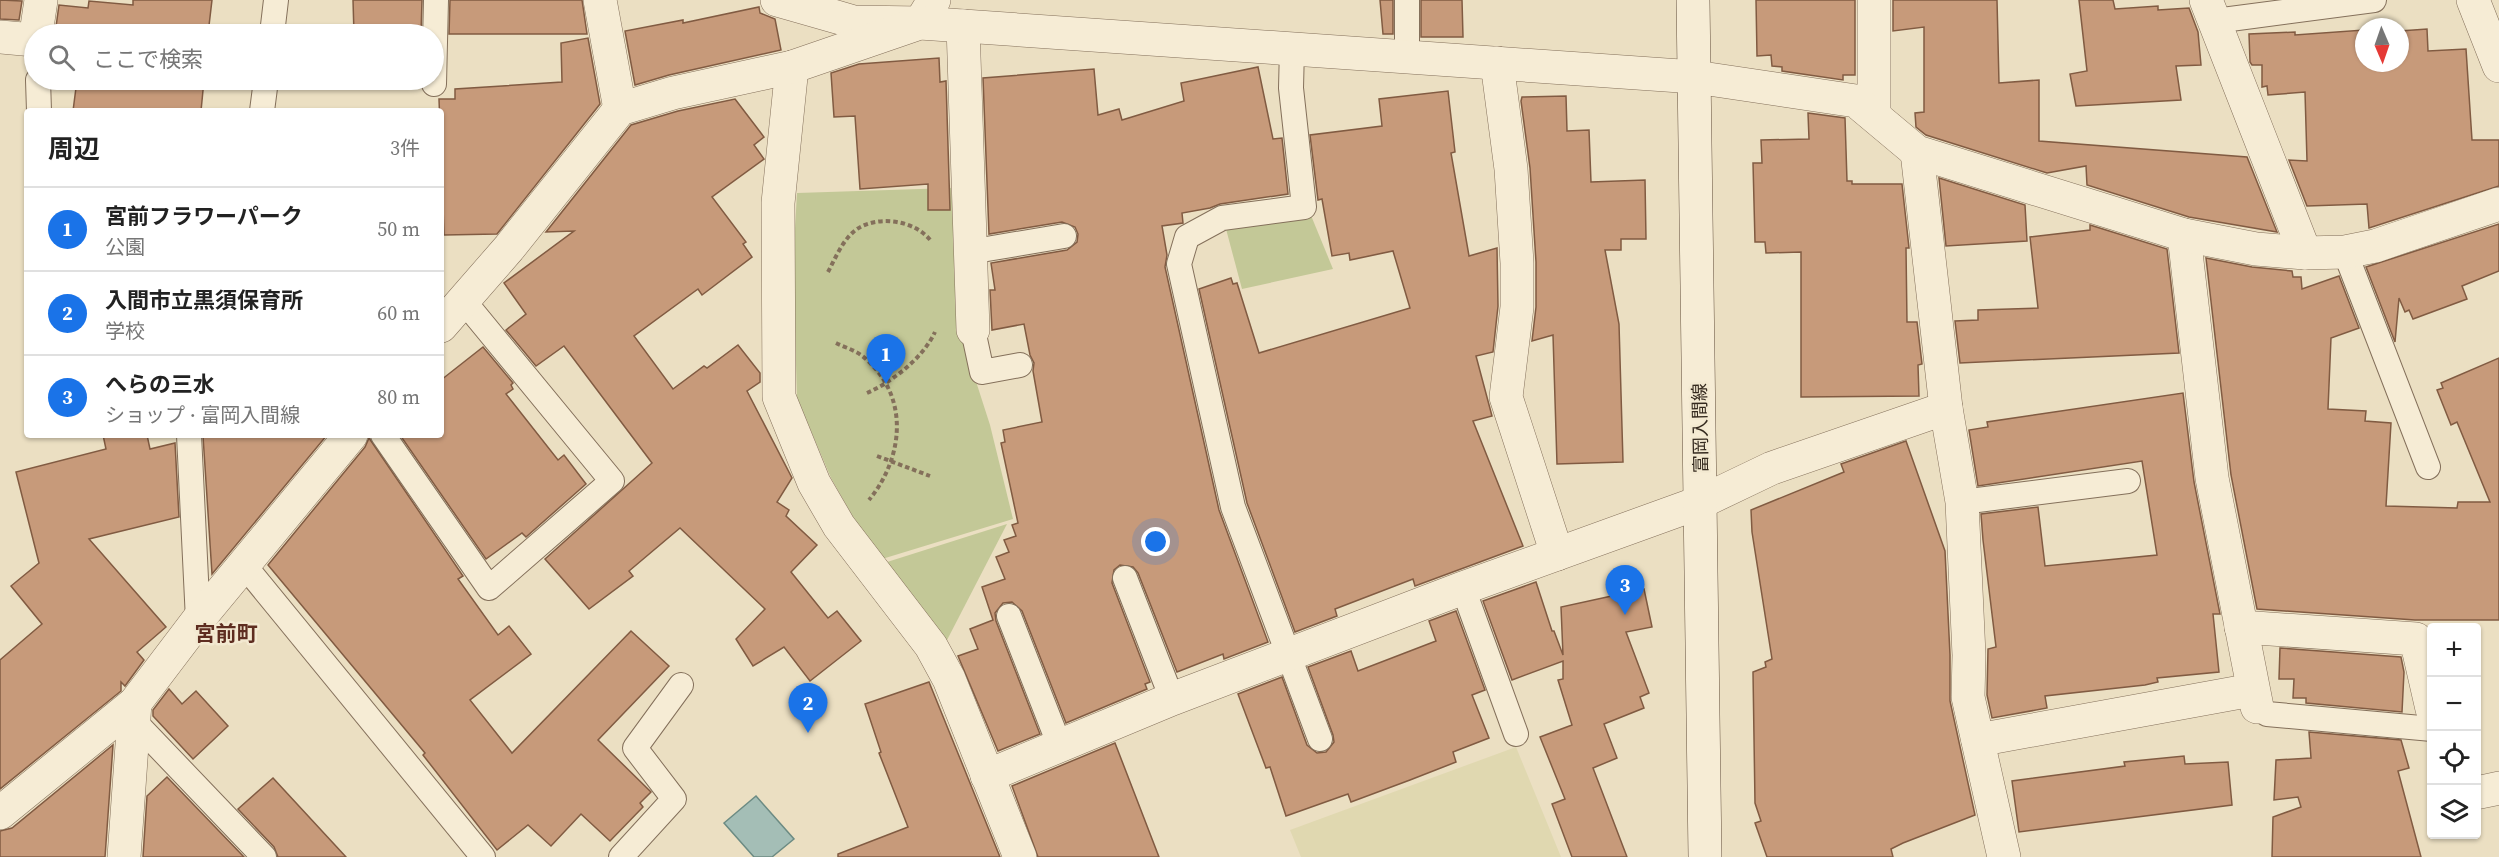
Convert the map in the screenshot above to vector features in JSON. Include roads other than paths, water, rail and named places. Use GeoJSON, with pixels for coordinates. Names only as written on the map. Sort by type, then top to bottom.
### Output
{"type":"FeatureCollection","features":[{"type":"Feature","properties":{"kind":"street"},"geometry":{"type":"LineString","coordinates":[[37,24],[41,0]]}},
{"type":"Feature","properties":{"kind":"street"},"geometry":{"type":"LineString","coordinates":[[600,0],[620,109]]}},
{"type":"Feature","properties":{"kind":"street"},"geometry":{"type":"LineString","coordinates":[[777,0],[854,22],[927,11],[963,26],[1695,77],[1856,101],[1917,152],[2184,235],[2256,249],[2306,253],[2345,252],[2375,246],[2499,204]]}},
{"type":"Feature","properties":{"kind":"street","name":"富岡入間線"},"geometry":{"type":"LineString","coordinates":[[1694,0],[1705,857]]}},
{"type":"Feature","properties":{"kind":"street"},"geometry":{"type":"LineString","coordinates":[[1874,0],[1874,115]]}},
{"type":"Feature","properties":{"kind":"street"},"geometry":{"type":"LineString","coordinates":[[2474,0],[2499,66]]}},
{"type":"Feature","properties":{"kind":"street"},"geometry":{"type":"LineString","coordinates":[[444,322],[508,248],[620,109],[673,93],[792,67],[927,11]]}},
{"type":"Feature","properties":{"kind":"street"},"geometry":{"type":"LineString","coordinates":[[2210,11],[2306,253]]}},
{"type":"Feature","properties":{"kind":"street"},"geometry":{"type":"LineString","coordinates":[[963,26],[973,330]]}},
{"type":"Feature","properties":{"kind":"street"},"geometry":{"type":"LineString","coordinates":[[0,37],[24,39]]}},
{"type":"Feature","properties":{"kind":"street"},"geometry":{"type":"LineString","coordinates":[[1497,63],[1511,170],[1517,263],[1516,307],[1506,397],[1557,554]]}},
{"type":"Feature","properties":{"kind":"street"},"geometry":{"type":"LineString","coordinates":[[792,67],[778,203],[779,397],[813,483],[839,526],[931,646],[949,679],[1020,857]]}},
{"type":"Feature","properties":{"kind":"street"},"geometry":{"type":"LineString","coordinates":[[1917,152],[1946,408],[1962,502],[1969,655],[1968,697],[2004,857]]}},
{"type":"Feature","properties":{"kind":"street"},"geometry":{"type":"LineString","coordinates":[[1978,740],[2255,699],[2212,478],[2184,235]]}},
{"type":"Feature","properties":{"kind":"street"},"geometry":{"type":"LineString","coordinates":[[987,776],[1059,744],[1172,699],[1463,588],[1701,502],[1772,468],[1946,408]]}},
{"type":"Feature","properties":{"kind":"street"},"geometry":{"type":"LineString","coordinates":[[0,813],[134,712],[198,620],[349,438]]}},
{"type":"Feature","properties":{"kind":"street"},"geometry":{"type":"LineString","coordinates":[[2241,627],[2416,639],[2427,687]]}},
{"type":"Feature","properties":{"kind":"street"},"geometry":{"type":"LineString","coordinates":[[124,857],[134,712]]}},
{"type":"Feature","properties":{"kind":"street"},"geometry":{"type":"LineString","coordinates":[[2481,792],[2499,788]]}},
{"type":"Feature","properties":{"kind":"lane"},"geometry":{"type":"LineString","coordinates":[[273,24],[276,0]]}},
{"type":"Feature","properties":{"kind":"lane"},"geometry":{"type":"LineString","coordinates":[[435,24],[436,0]]}},
{"type":"Feature","properties":{"kind":"lane"},"geometry":{"type":"LineString","coordinates":[[1407,0],[1407,56]]}},
{"type":"Feature","properties":{"kind":"lane"},"geometry":{"type":"LineString","coordinates":[[2210,11],[2374,0]]}},
{"type":"Feature","properties":{"kind":"lane"},"geometry":{"type":"LineString","coordinates":[[1292,48],[1291,88],[1304,207],[1222,219],[1187,237],[1179,264],[1233,507],[1320,739]]}},
{"type":"Feature","properties":{"kind":"lane"},"geometry":{"type":"LineString","coordinates":[[38,90],[39,108]]}},
{"type":"Feature","properties":{"kind":"lane"},"geometry":{"type":"LineString","coordinates":[[262,108],[265,90]]}},
{"type":"Feature","properties":{"kind":"lane"},"geometry":{"type":"LineString","coordinates":[[970,263],[1064,236]]}},
{"type":"Feature","properties":{"kind":"lane"},"geometry":{"type":"LineString","coordinates":[[2345,252],[2428,467]]}},
{"type":"Feature","properties":{"kind":"lane"},"geometry":{"type":"LineString","coordinates":[[385,438],[489,588],[612,481],[463,300]]}},
{"type":"Feature","properties":{"kind":"lane"},"geometry":{"type":"LineString","coordinates":[[973,330],[982,372],[1020,365]]}},
{"type":"Feature","properties":{"kind":"lane"},"geometry":{"type":"LineString","coordinates":[[189,438],[198,620]]}},
{"type":"Feature","properties":{"kind":"lane"},"geometry":{"type":"LineString","coordinates":[[1962,502],[2128,481]]}},
{"type":"Feature","properties":{"kind":"lane"},"geometry":{"type":"LineString","coordinates":[[244,565],[483,857]]}},
{"type":"Feature","properties":{"kind":"lane"},"geometry":{"type":"LineString","coordinates":[[1125,578],[1172,699]]}},
{"type":"Feature","properties":{"kind":"lane"},"geometry":{"type":"LineString","coordinates":[[1463,588],[1516,734]]}},
{"type":"Feature","properties":{"kind":"lane"},"geometry":{"type":"LineString","coordinates":[[1009,616],[1059,744]]}},
{"type":"Feature","properties":{"kind":"lane"},"geometry":{"type":"LineString","coordinates":[[621,857],[675,799],[636,748],[681,685]]}},
{"type":"Feature","properties":{"kind":"lane"},"geometry":{"type":"LineString","coordinates":[[2255,699],[2267,714],[2427,729]]}},
{"type":"Feature","properties":{"kind":"lane"},"geometry":{"type":"LineString","coordinates":[[134,712],[264,857]]}},
{"type":"Feature","properties":{"kind":"water"},"geometry":{"type":"Polygon","coordinates":[[[756,796],[794,839],[772,857],[754,857],[724,823],[756,796]]]}},
{"type":"Feature","properties":{"kind":"place","name":"宮前フラワーパーク"},"geometry":{"type":"Point","coordinates":[886,384]}},
{"type":"Feature","properties":{"kind":"place","name":"へらの三水"},"geometry":{"type":"Point","coordinates":[1625,615]}},
{"type":"Feature","properties":{"kind":"place","name":"入間市立黒須保育所"},"geometry":{"type":"Point","coordinates":[808,733]}},
{"type":"Feature","properties":{"kind":"district","name":"宮前町"},"geometry":{"type":"Point","coordinates":[226,633]}}]}
